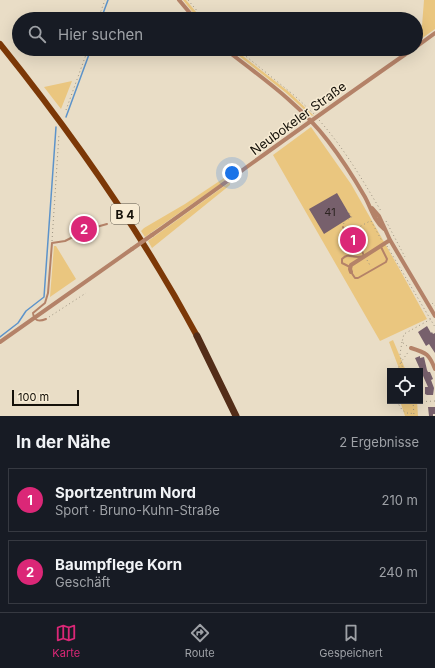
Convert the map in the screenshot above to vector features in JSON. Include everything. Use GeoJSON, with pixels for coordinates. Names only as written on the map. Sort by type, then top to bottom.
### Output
{"type":"FeatureCollection","features":[{"type":"Feature","properties":{"kind":"highway","name":"B 4"},"geometry":{"type":"LineString","coordinates":[[197,336],[232,416]]}},
{"type":"Feature","properties":{"kind":"highway","name":"B 4"},"geometry":{"type":"LineString","coordinates":[[197,336],[236,416]]}},
{"type":"Feature","properties":{"kind":"main road","name":"B 4"},"geometry":{"type":"LineString","coordinates":[[0,44],[62,124],[99,175],[165,277],[197,336]]}},
{"type":"Feature","properties":{"kind":"street"},"geometry":{"type":"LineString","coordinates":[[179,0],[189,12]]}},
{"type":"Feature","properties":{"kind":"street"},"geometry":{"type":"LineString","coordinates":[[423,42],[435,33]]}},
{"type":"Feature","properties":{"kind":"street"},"geometry":{"type":"LineString","coordinates":[[234,56],[293,103],[311,120],[341,159],[370,206],[379,216],[390,240],[435,317]]}},
{"type":"Feature","properties":{"kind":"street","name":"Neubokeler Straße"},"geometry":{"type":"LineString","coordinates":[[0,342],[252,164],[316,116],[403,56]]}},
{"type":"Feature","properties":{"kind":"street"},"geometry":{"type":"LineString","coordinates":[[351,272],[350,267],[364,256],[390,240]]}},
{"type":"Feature","properties":{"kind":"street"},"geometry":{"type":"LineString","coordinates":[[411,348],[426,353],[430,357],[435,369]]}},
{"type":"Feature","properties":{"kind":"lane"},"geometry":{"type":"LineString","coordinates":[[46,319],[37,321],[34,318],[33,313],[45,303],[48,293],[52,243],[65,241],[89,229],[107,224]]}},
{"type":"Feature","properties":{"kind":"lane"},"geometry":{"type":"LineString","coordinates":[[343,226],[353,246],[362,251],[364,256],[344,256],[342,263],[350,267]]}},
{"type":"Feature","properties":{"kind":"lane"},"geometry":{"type":"LineString","coordinates":[[351,272],[355,278],[358,278],[386,262],[387,259],[383,245]]}},
{"type":"Feature","properties":{"kind":"path"},"geometry":{"type":"LineString","coordinates":[[101,12],[105,0]]}},
{"type":"Feature","properties":{"kind":"path"},"geometry":{"type":"LineString","coordinates":[[188,0],[198,12]]}},
{"type":"Feature","properties":{"kind":"path"},"geometry":{"type":"LineString","coordinates":[[66,110],[85,56]]}},
{"type":"Feature","properties":{"kind":"path"},"geometry":{"type":"LineString","coordinates":[[245,56],[295,96],[316,116],[333,136],[352,163],[383,214]]}},
{"type":"Feature","properties":{"kind":"path"},"geometry":{"type":"LineString","coordinates":[[52,243],[58,134]]}},
{"type":"Feature","properties":{"kind":"path"},"geometry":{"type":"LineString","coordinates":[[343,226],[343,222],[352,217],[348,212]]}},
{"type":"Feature","properties":{"kind":"path"},"geometry":{"type":"LineString","coordinates":[[386,220],[405,256]]}},
{"type":"Feature","properties":{"kind":"path"},"geometry":{"type":"LineString","coordinates":[[347,234],[371,221],[383,245],[391,251],[435,327]]}},
{"type":"Feature","properties":{"kind":"path"},"geometry":{"type":"LineString","coordinates":[[364,256],[373,270]]}},
{"type":"Feature","properties":{"kind":"path"},"geometry":{"type":"LineString","coordinates":[[46,319],[86,293]]}},
{"type":"Feature","properties":{"kind":"path"},"geometry":{"type":"LineString","coordinates":[[432,302],[435,306]]}},
{"type":"Feature","properties":{"kind":"path"},"geometry":{"type":"LineString","coordinates":[[402,368],[400,354],[404,334],[435,317]]}},
{"type":"Feature","properties":{"kind":"path"},"geometry":{"type":"LineString","coordinates":[[398,368],[411,348],[402,342]]}},
{"type":"Feature","properties":{"kind":"path"},"geometry":{"type":"LineString","coordinates":[[423,402],[435,401]]}},
{"type":"Feature","properties":{"kind":"path"},"geometry":{"type":"LineString","coordinates":[[400,404],[404,412],[409,414],[414,413]]}},
{"type":"Feature","properties":{"kind":"path"},"geometry":{"type":"LineString","coordinates":[[413,404],[414,416]]}},
{"type":"Feature","properties":{"kind":"shaded area"},"geometry":{"type":"Polygon","coordinates":[[[183,0],[186,0],[196,12],[192,12],[183,0]]]}},
{"type":"Feature","properties":{"kind":"shaded area"},"geometry":{"type":"Polygon","coordinates":[[[424,0],[435,0],[435,29],[423,38],[424,0]]]}},
{"type":"Feature","properties":{"kind":"shaded area"},"geometry":{"type":"Polygon","coordinates":[[[239,56],[243,56],[289,92],[314,116],[310,115],[285,92],[239,56]]]}},
{"type":"Feature","properties":{"kind":"shaded area"},"geometry":{"type":"Polygon","coordinates":[[[72,81],[61,109],[44,87],[72,81]]]}},
{"type":"Feature","properties":{"kind":"shaded area"},"geometry":{"type":"Polygon","coordinates":[[[311,127],[351,184],[427,319],[380,341],[273,155],[311,127]]]}},
{"type":"Feature","properties":{"kind":"shaded area"},"geometry":{"type":"Polygon","coordinates":[[[224,178],[226,180],[145,237],[141,231],[144,228],[185,204],[224,178]]]}},
{"type":"Feature","properties":{"kind":"shaded area"},"geometry":{"type":"Polygon","coordinates":[[[230,182],[230,185],[152,248],[148,241],[230,182]]]}},
{"type":"Feature","properties":{"kind":"shaded area"},"geometry":{"type":"Polygon","coordinates":[[[54,246],[56,246],[76,279],[50,297],[54,246]]]}},
{"type":"Feature","properties":{"kind":"shaded area"},"geometry":{"type":"Polygon","coordinates":[[[393,340],[405,368],[399,368],[389,342],[393,340]]]}},
{"type":"Feature","properties":{"kind":"shaded area"},"geometry":{"type":"Polygon","coordinates":[[[401,404],[417,404],[418,416],[405,416],[401,404]]]}},
{"type":"Feature","properties":{"kind":"building"},"geometry":{"type":"Polygon","coordinates":[[[337,193],[351,217],[324,234],[309,209],[337,193]]]}},
{"type":"Feature","properties":{"kind":"building"},"geometry":{"type":"Polygon","coordinates":[[[427,326],[431,333],[435,333],[435,353],[429,344],[426,346],[418,332],[427,326]]]}},
{"type":"Feature","properties":{"kind":"building"},"geometry":{"type":"Polygon","coordinates":[[[420,356],[420,358],[424,357],[427,370],[430,372],[433,379],[431,380],[434,388],[433,395],[425,394],[425,387],[428,387],[423,376],[423,368],[419,368],[415,358],[420,356]]]}},
{"type":"Feature","properties":{"kind":"building"},"geometry":{"type":"Polygon","coordinates":[[[428,407],[435,407],[435,414],[433,414],[433,416],[429,416],[428,407]]]}},
{"type":"Feature","properties":{"kind":"waterway"},"geometry":{"type":"LineString","coordinates":[[104,12],[108,0]]}},
{"type":"Feature","properties":{"kind":"waterway"},"geometry":{"type":"LineString","coordinates":[[66,117],[88,56]]}},
{"type":"Feature","properties":{"kind":"waterway"},"geometry":{"type":"LineString","coordinates":[[0,337],[18,323],[26,311],[44,297],[56,127]]}},
{"type":"Feature","properties":{"kind":"place","name":"Baumpflege Korn"},"geometry":{"type":"Point","coordinates":[84,229]}},
{"type":"Feature","properties":{"kind":"place","name":"Sportzentrum Nord"},"geometry":{"type":"Point","coordinates":[353,240]}}]}
